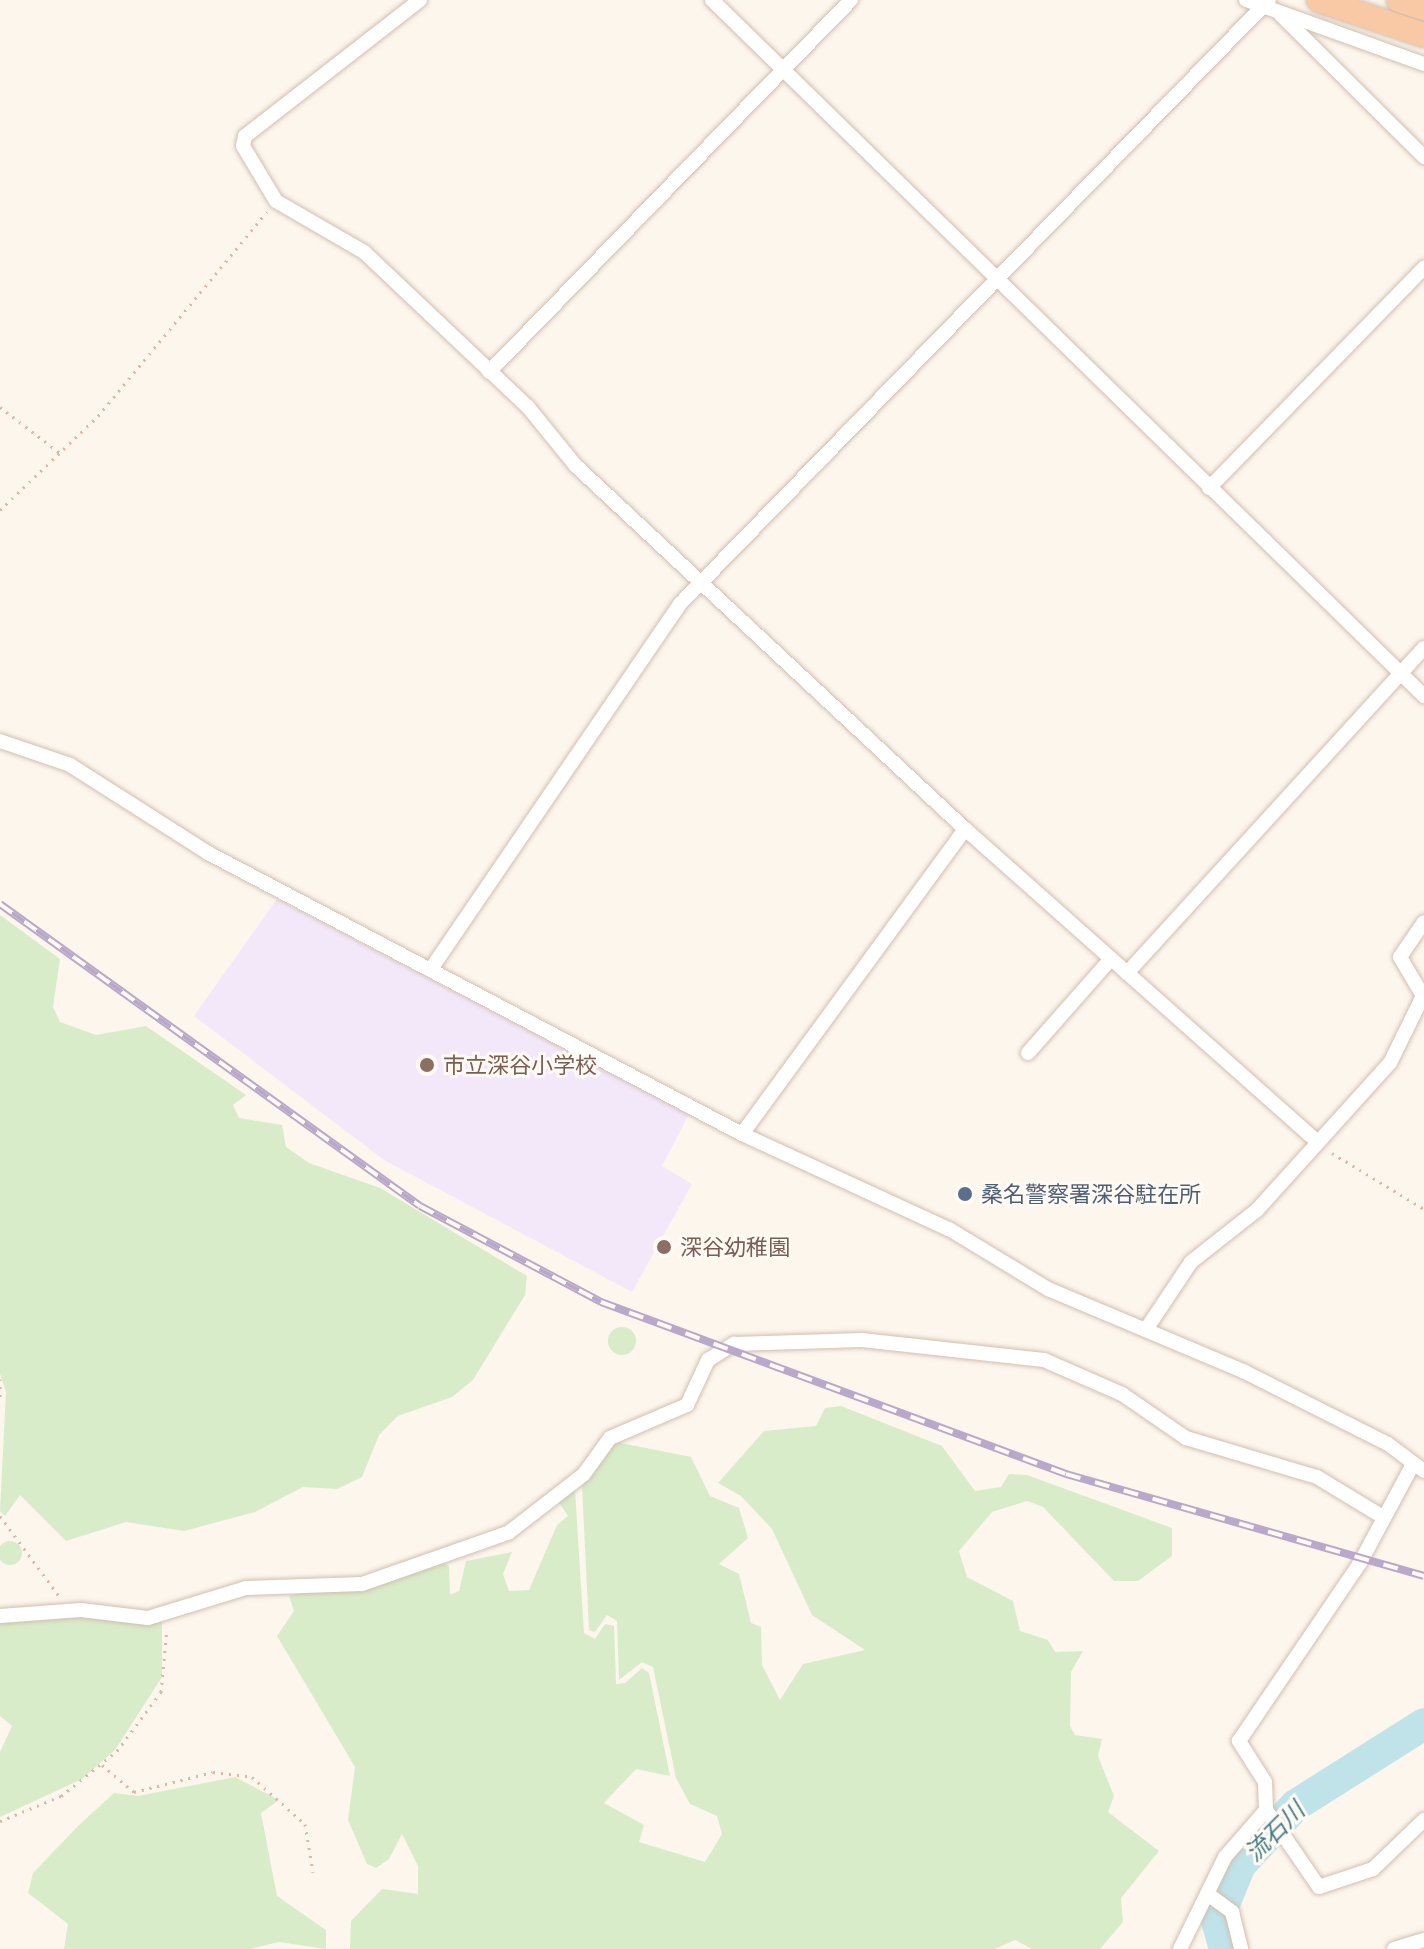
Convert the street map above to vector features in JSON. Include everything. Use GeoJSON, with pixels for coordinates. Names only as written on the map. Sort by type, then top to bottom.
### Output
{"type":"FeatureCollection","features":[{"type":"Feature","properties":{"kind":"highway"},"geometry":{"type":"LineString","coordinates":[[1319,0],[1424,35]]}},
{"type":"Feature","properties":{"kind":"highway"},"geometry":{"type":"LineString","coordinates":[[1399,0],[1424,8]]}},
{"type":"Feature","properties":{"kind":"street"},"geometry":{"type":"LineString","coordinates":[[420,0],[245,136],[243,146],[276,201],[364,252],[489,372],[576,466],[705,579],[965,829],[1318,1142]]}},
{"type":"Feature","properties":{"kind":"street"},"geometry":{"type":"LineString","coordinates":[[712,0],[1424,696]]}},
{"type":"Feature","properties":{"kind":"street"},"geometry":{"type":"LineString","coordinates":[[489,372],[851,0]]}},
{"type":"Feature","properties":{"kind":"street"},"geometry":{"type":"LineString","coordinates":[[1246,0],[1266,2],[1281,15],[1424,157]]}},
{"type":"Feature","properties":{"kind":"street"},"geometry":{"type":"LineString","coordinates":[[431,969],[681,603],[1266,2]]}},
{"type":"Feature","properties":{"kind":"street"},"geometry":{"type":"LineString","coordinates":[[1281,15],[1424,64]]}},
{"type":"Feature","properties":{"kind":"street"},"geometry":{"type":"LineString","coordinates":[[1209,488],[1424,268]]}},
{"type":"Feature","properties":{"kind":"street"},"geometry":{"type":"LineString","coordinates":[[1127,973],[1397,669],[1424,648]]}},
{"type":"Feature","properties":{"kind":"street"},"geometry":{"type":"LineString","coordinates":[[0,741],[70,765],[208,853],[742,1134],[949,1229],[1048,1289],[1147,1328],[1388,1444],[1418,1469],[1383,1517],[1239,1741],[1265,1782],[1266,1810],[1319,1887],[1373,1869],[1424,1820]]}},
{"type":"Feature","properties":{"kind":"street"},"geometry":{"type":"LineString","coordinates":[[742,1134],[965,829]]}},
{"type":"Feature","properties":{"kind":"street"},"geometry":{"type":"LineString","coordinates":[[1147,1328],[1191,1262],[1257,1210],[1390,1063],[1420,1025],[1419,980],[1400,957],[1424,922]]}},
{"type":"Feature","properties":{"kind":"street"},"geometry":{"type":"LineString","coordinates":[[1028,1053],[1111,959]]}},
{"type":"Feature","properties":{"kind":"street"},"geometry":{"type":"LineString","coordinates":[[0,1616],[81,1610],[164,1614],[246,1588],[374,1581],[516,1529],[584,1474],[610,1438],[687,1405],[708,1360],[734,1344],[862,1340],[1044,1360],[1122,1394],[1186,1438],[1317,1477],[1383,1517]]}},
{"type":"Feature","properties":{"kind":"street"},"geometry":{"type":"LineString","coordinates":[[1180,1949],[1225,1857],[1266,1810]]}},
{"type":"Feature","properties":{"kind":"street"},"geometry":{"type":"LineString","coordinates":[[1209,1895],[1232,1912],[1241,1949]]}},
{"type":"Feature","properties":{"kind":"street"},"geometry":{"type":"LineString","coordinates":[[1394,1949],[1424,1940]]}},
{"type":"Feature","properties":{"kind":"path"},"geometry":{"type":"LineString","coordinates":[[0,510],[60,453],[276,201]]}},
{"type":"Feature","properties":{"kind":"path"},"geometry":{"type":"LineString","coordinates":[[0,407],[60,453]]}},
{"type":"Feature","properties":{"kind":"path"},"geometry":{"type":"LineString","coordinates":[[1318,1142],[1424,1209]]}},
{"type":"Feature","properties":{"kind":"path"},"geometry":{"type":"LineString","coordinates":[[0,1379],[0,1402]]}},
{"type":"Feature","properties":{"kind":"path"},"geometry":{"type":"LineString","coordinates":[[0,1516],[48,1588],[81,1610]]}},
{"type":"Feature","properties":{"kind":"path"},"geometry":{"type":"LineString","coordinates":[[0,1821],[61,1796],[102,1765],[161,1692],[168,1656],[164,1614]]}},
{"type":"Feature","properties":{"kind":"path"},"geometry":{"type":"LineString","coordinates":[[102,1765],[134,1792],[213,1772],[252,1777],[305,1824],[313,1872]]}},
{"type":"Feature","properties":{"kind":"shaded area","name":"市立深谷小学校"},"geometry":{"type":"Polygon","coordinates":[[[277,899],[689,1114],[662,1166],[692,1184],[632,1292],[384,1160],[194,1016],[277,899]]]}},
{"type":"Feature","properties":{"kind":"green space"},"geometry":{"type":"Polygon","coordinates":[[[0,915],[60,959],[53,1007],[60,1022],[96,1035],[146,1026],[246,1095],[233,1105],[239,1118],[282,1125],[286,1147],[309,1163],[380,1188],[527,1276],[525,1295],[473,1380],[452,1397],[398,1416],[379,1435],[362,1477],[337,1489],[303,1487],[255,1512],[184,1531],[126,1522],[66,1541],[20,1495],[5,1516],[0,1511],[6,1392],[0,1374],[0,915]]]}},
{"type":"Feature","properties":{"kind":"green space"},"geometry":{"type":"Polygon","coordinates":[[[622,1327],[632,1331],[636,1341],[632,1351],[622,1355],[612,1351],[608,1341],[612,1331],[622,1327]]]}},
{"type":"Feature","properties":{"kind":"green space"},"geometry":{"type":"Polygon","coordinates":[[[841,1406],[942,1446],[975,1491],[1001,1487],[1009,1474],[1027,1475],[1172,1528],[1172,1556],[1138,1581],[1114,1581],[1043,1507],[1027,1501],[992,1512],[959,1551],[967,1577],[1013,1601],[1020,1631],[1048,1640],[1055,1652],[1083,1651],[1071,1672],[1070,1726],[1075,1735],[1102,1739],[1098,1756],[1114,1796],[1108,1812],[1159,1851],[1121,1898],[1123,1922],[1100,1949],[1032,1949],[1015,1940],[995,1949],[350,1949],[351,1921],[382,1889],[418,1894],[418,1866],[402,1834],[389,1859],[376,1868],[367,1864],[348,1820],[355,1767],[277,1636],[294,1611],[289,1596],[439,1560],[449,1566],[450,1595],[459,1591],[466,1561],[512,1552],[503,1574],[509,1591],[529,1590],[557,1525],[568,1516],[558,1501],[575,1490],[584,1633],[595,1639],[605,1624],[614,1626],[616,1684],[625,1683],[642,1668],[649,1673],[670,1776],[636,1769],[604,1803],[644,1825],[639,1842],[705,1862],[722,1834],[717,1816],[690,1804],[676,1778],[653,1667],[642,1662],[619,1680],[617,1621],[607,1615],[595,1632],[589,1630],[582,1486],[611,1441],[691,1457],[710,1496],[739,1508],[748,1538],[719,1564],[739,1574],[751,1623],[761,1627],[762,1665],[780,1700],[803,1664],[865,1650],[812,1615],[772,1529],[741,1496],[718,1483],[764,1431],[816,1426],[825,1408],[841,1406]]]}},
{"type":"Feature","properties":{"kind":"green space"},"geometry":{"type":"Polygon","coordinates":[[[10,1541],[21,1548],[22,1553],[15,1564],[10,1565],[-1,1558],[-2,1553],[5,1542],[10,1541]]]}},
{"type":"Feature","properties":{"kind":"green space"},"geometry":{"type":"Polygon","coordinates":[[[33,1613],[162,1620],[162,1677],[115,1750],[82,1779],[0,1817],[0,1752],[12,1726],[0,1716],[0,1619],[33,1613]]]}},
{"type":"Feature","properties":{"kind":"green space"},"geometry":{"type":"Polygon","coordinates":[[[235,1777],[279,1800],[261,1813],[277,1896],[326,1930],[326,1949],[279,1942],[250,1949],[64,1949],[68,1924],[28,1893],[33,1873],[78,1826],[114,1793],[138,1796],[235,1777]]]}},
{"type":"Feature","properties":{"kind":"waterway","name":"流石川"},"geometry":{"type":"LineString","coordinates":[[1225,1949],[1217,1921],[1240,1865],[1296,1805],[1424,1724]]}},
{"type":"Feature","properties":{"kind":"railway"},"geometry":{"type":"LineString","coordinates":[[0,904],[420,1206],[601,1302],[1066,1474],[1424,1576]]}},
{"type":"Feature","properties":{"kind":"place","name":"市立深谷小学校"},"geometry":{"type":"Point","coordinates":[427,1065]}},
{"type":"Feature","properties":{"kind":"place","name":"桑名警察署深谷駐在所"},"geometry":{"type":"Point","coordinates":[965,1194]}},
{"type":"Feature","properties":{"kind":"place","name":"深谷幼稚園"},"geometry":{"type":"Point","coordinates":[664,1247]}}]}
